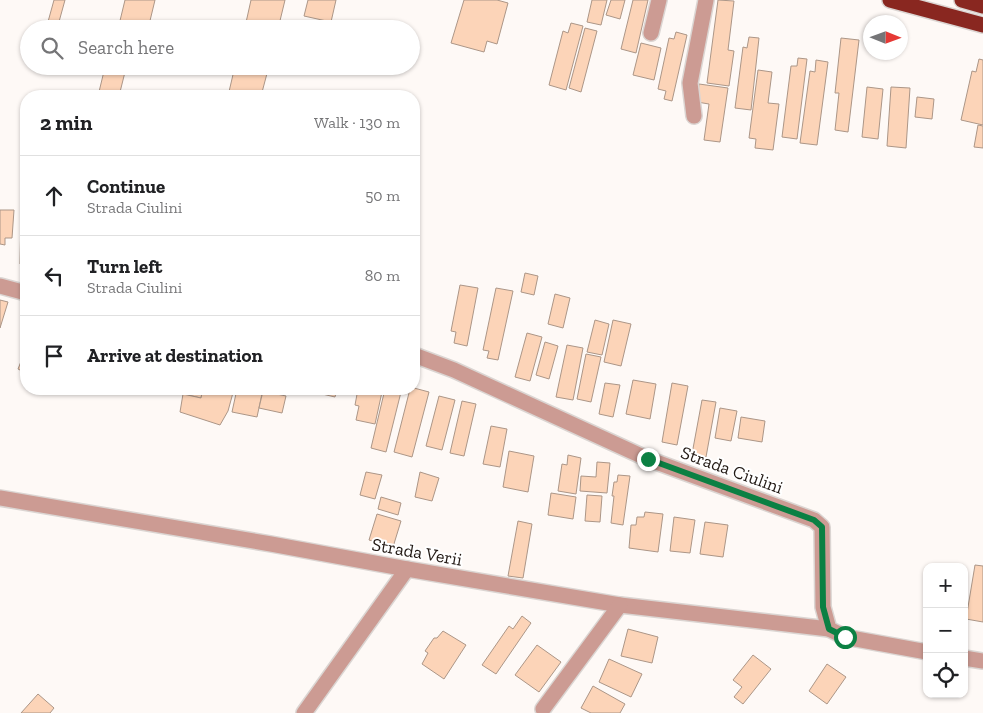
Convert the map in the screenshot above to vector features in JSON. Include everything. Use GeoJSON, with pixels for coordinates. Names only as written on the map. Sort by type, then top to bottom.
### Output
{"type":"FeatureCollection","features":[{"type":"Feature","properties":{"kind":"highway"},"geometry":{"type":"LineString","coordinates":[[890,0],[983,25]]}},
{"type":"Feature","properties":{"kind":"highway"},"geometry":{"type":"LineString","coordinates":[[962,0],[983,6]]}},
{"type":"Feature","properties":{"kind":"street"},"geometry":{"type":"LineString","coordinates":[[651,34],[659,0]]}},
{"type":"Feature","properties":{"kind":"street"},"geometry":{"type":"LineString","coordinates":[[694,116],[690,83],[706,0]]}},
{"type":"Feature","properties":{"kind":"street"},"geometry":{"type":"LineString","coordinates":[[0,286],[20,291]]}},
{"type":"Feature","properties":{"kind":"street","name":"Strada Ciulini"},"geometry":{"type":"LineString","coordinates":[[420,357],[454,370],[648,459],[814,520],[822,527],[823,607],[829,629]]}},
{"type":"Feature","properties":{"kind":"street","name":"Strada Verii"},"geometry":{"type":"LineString","coordinates":[[0,498],[271,544],[407,570],[620,605],[829,629]]}},
{"type":"Feature","properties":{"kind":"street"},"geometry":{"type":"LineString","coordinates":[[304,713],[407,570]]}},
{"type":"Feature","properties":{"kind":"street"},"geometry":{"type":"LineString","coordinates":[[543,709],[620,605]]}},
{"type":"Feature","properties":{"kind":"street"},"geometry":{"type":"LineString","coordinates":[[829,629],[845,637],[923,651]]}},
{"type":"Feature","properties":{"kind":"street"},"geometry":{"type":"LineString","coordinates":[[968,659],[983,661]]}},
{"type":"Feature","properties":{"kind":"building"},"geometry":{"type":"Polygon","coordinates":[[[54,0],[65,0],[59,20],[48,20],[54,0]]]}},
{"type":"Feature","properties":{"kind":"building"},"geometry":{"type":"Polygon","coordinates":[[[125,0],[155,0],[150,20],[120,20],[125,0]]]}},
{"type":"Feature","properties":{"kind":"building"},"geometry":{"type":"Polygon","coordinates":[[[251,0],[285,0],[280,20],[247,20],[251,0]]]}},
{"type":"Feature","properties":{"kind":"building"},"geometry":{"type":"Polygon","coordinates":[[[308,0],[336,0],[331,20],[304,16],[308,0]]]}},
{"type":"Feature","properties":{"kind":"building"},"geometry":{"type":"Polygon","coordinates":[[[464,0],[497,0],[508,3],[497,44],[487,41],[484,52],[451,43],[464,0]]]}},
{"type":"Feature","properties":{"kind":"building"},"geometry":{"type":"Polygon","coordinates":[[[592,0],[607,0],[601,25],[587,22],[592,0]]]}},
{"type":"Feature","properties":{"kind":"building"},"geometry":{"type":"Polygon","coordinates":[[[611,0],[625,0],[620,19],[606,15],[611,0]]]}},
{"type":"Feature","properties":{"kind":"building"},"geometry":{"type":"Polygon","coordinates":[[[633,0],[648,0],[636,53],[621,49],[633,0]]]}},
{"type":"Feature","properties":{"kind":"building"},"geometry":{"type":"Polygon","coordinates":[[[718,0],[734,1],[728,50],[734,51],[729,86],[707,83],[718,0]]]}},
{"type":"Feature","properties":{"kind":"building"},"geometry":{"type":"Polygon","coordinates":[[[571,23],[583,26],[566,90],[549,85],[563,31],[568,33],[571,23]]]}},
{"type":"Feature","properties":{"kind":"building"},"geometry":{"type":"Polygon","coordinates":[[[585,28],[597,31],[581,92],[569,88],[585,28]]]}},
{"type":"Feature","properties":{"kind":"building"},"geometry":{"type":"Polygon","coordinates":[[[676,32],[687,35],[672,101],[664,99],[666,91],[658,89],[669,38],[674,39],[676,32]]]}},
{"type":"Feature","properties":{"kind":"building"},"geometry":{"type":"Polygon","coordinates":[[[749,37],[759,38],[751,110],[735,108],[743,47],[747,48],[749,37]]]}},
{"type":"Feature","properties":{"kind":"building"},"geometry":{"type":"Polygon","coordinates":[[[841,38],[859,40],[848,132],[835,130],[839,93],[835,93],[841,38]]]}},
{"type":"Feature","properties":{"kind":"building"},"geometry":{"type":"Polygon","coordinates":[[[641,43],[661,48],[654,80],[633,75],[641,43]]]}},
{"type":"Feature","properties":{"kind":"building"},"geometry":{"type":"Polygon","coordinates":[[[798,58],[807,59],[797,139],[782,137],[791,66],[797,66],[798,58]]]}},
{"type":"Feature","properties":{"kind":"building"},"geometry":{"type":"Polygon","coordinates":[[[979,59],[983,60],[983,125],[961,120],[972,71],[976,72],[979,59]]]}},
{"type":"Feature","properties":{"kind":"building"},"geometry":{"type":"Polygon","coordinates":[[[816,60],[828,62],[817,145],[800,143],[810,71],[815,72],[816,60]]]}},
{"type":"Feature","properties":{"kind":"building"},"geometry":{"type":"Polygon","coordinates":[[[758,70],[772,72],[768,103],[779,104],[773,150],[755,148],[756,139],[749,138],[758,70]]]}},
{"type":"Feature","properties":{"kind":"building"},"geometry":{"type":"Polygon","coordinates":[[[103,75],[124,75],[120,90],[99,90],[103,75]]]}},
{"type":"Feature","properties":{"kind":"building"},"geometry":{"type":"Polygon","coordinates":[[[233,75],[267,75],[263,90],[229,90],[233,75]]]}},
{"type":"Feature","properties":{"kind":"building"},"geometry":{"type":"Polygon","coordinates":[[[699,84],[728,88],[720,142],[704,140],[709,104],[697,102],[699,84]]]}},
{"type":"Feature","properties":{"kind":"building"},"geometry":{"type":"Polygon","coordinates":[[[867,87],[883,89],[878,139],[862,137],[867,87]]]}},
{"type":"Feature","properties":{"kind":"building"},"geometry":{"type":"Polygon","coordinates":[[[891,87],[910,88],[906,148],[887,146],[891,87]]]}},
{"type":"Feature","properties":{"kind":"building"},"geometry":{"type":"Polygon","coordinates":[[[917,97],[934,99],[932,119],[915,117],[917,97]]]}},
{"type":"Feature","properties":{"kind":"building"},"geometry":{"type":"Polygon","coordinates":[[[978,125],[983,126],[983,148],[974,147],[978,125]]]}},
{"type":"Feature","properties":{"kind":"building"},"geometry":{"type":"Polygon","coordinates":[[[0,210],[14,210],[12,238],[5,238],[5,245],[0,244],[0,210]]]}},
{"type":"Feature","properties":{"kind":"building"},"geometry":{"type":"Polygon","coordinates":[[[525,273],[538,276],[534,295],[521,292],[525,273]]]}},
{"type":"Feature","properties":{"kind":"building"},"geometry":{"type":"Polygon","coordinates":[[[460,285],[478,288],[467,346],[454,343],[456,332],[451,331],[460,285]]]}},
{"type":"Feature","properties":{"kind":"building"},"geometry":{"type":"Polygon","coordinates":[[[496,288],[513,291],[498,360],[487,358],[489,351],[483,350],[496,288]]]}},
{"type":"Feature","properties":{"kind":"building"},"geometry":{"type":"Polygon","coordinates":[[[555,294],[570,298],[563,328],[548,324],[555,294]]]}},
{"type":"Feature","properties":{"kind":"building"},"geometry":{"type":"Polygon","coordinates":[[[0,300],[8,302],[0,328],[0,300]]]}},
{"type":"Feature","properties":{"kind":"building"},"geometry":{"type":"Polygon","coordinates":[[[595,320],[609,324],[602,355],[587,352],[595,320]]]}},
{"type":"Feature","properties":{"kind":"building"},"geometry":{"type":"Polygon","coordinates":[[[613,320],[631,324],[621,366],[604,362],[613,320]]]}},
{"type":"Feature","properties":{"kind":"building"},"geometry":{"type":"Polygon","coordinates":[[[527,333],[542,337],[530,381],[515,377],[527,333]]]}},
{"type":"Feature","properties":{"kind":"building"},"geometry":{"type":"Polygon","coordinates":[[[545,342],[558,346],[549,379],[536,375],[545,342]]]}},
{"type":"Feature","properties":{"kind":"building"},"geometry":{"type":"Polygon","coordinates":[[[567,345],[583,348],[573,400],[556,397],[567,345]]]}},
{"type":"Feature","properties":{"kind":"building"},"geometry":{"type":"Polygon","coordinates":[[[586,354],[601,357],[591,402],[577,399],[586,354]]]}},
{"type":"Feature","properties":{"kind":"building"},"geometry":{"type":"Polygon","coordinates":[[[633,380],[656,384],[650,419],[626,414],[633,380]]]}},
{"type":"Feature","properties":{"kind":"building"},"geometry":{"type":"Polygon","coordinates":[[[605,383],[620,385],[613,417],[599,414],[605,383]]]}},
{"type":"Feature","properties":{"kind":"building"},"geometry":{"type":"Polygon","coordinates":[[[672,383],[688,386],[677,445],[662,442],[672,383]]]}},
{"type":"Feature","properties":{"kind":"building"},"geometry":{"type":"Polygon","coordinates":[[[420,390],[429,392],[412,457],[394,452],[408,395],[420,395],[420,390]]]}},
{"type":"Feature","properties":{"kind":"building"},"geometry":{"type":"Polygon","coordinates":[[[183,395],[201,398],[202,395],[232,395],[228,411],[220,425],[180,412],[183,395]]]}},
{"type":"Feature","properties":{"kind":"building"},"geometry":{"type":"Polygon","coordinates":[[[188,395],[202,395],[201,398],[188,395]]]}},
{"type":"Feature","properties":{"kind":"building"},"geometry":{"type":"Polygon","coordinates":[[[236,395],[262,395],[257,417],[232,412],[236,395]]]}},
{"type":"Feature","properties":{"kind":"building"},"geometry":{"type":"Polygon","coordinates":[[[262,395],[286,396],[282,413],[259,408],[262,395]]]}},
{"type":"Feature","properties":{"kind":"building"},"geometry":{"type":"Polygon","coordinates":[[[357,395],[381,395],[375,424],[356,420],[359,406],[355,405],[357,395]]]}},
{"type":"Feature","properties":{"kind":"building"},"geometry":{"type":"Polygon","coordinates":[[[384,395],[400,395],[386,452],[371,448],[384,395]]]}},
{"type":"Feature","properties":{"kind":"building"},"geometry":{"type":"Polygon","coordinates":[[[439,396],[455,400],[442,450],[426,446],[439,396]]]}},
{"type":"Feature","properties":{"kind":"building"},"geometry":{"type":"Polygon","coordinates":[[[702,400],[716,402],[706,457],[692,454],[702,400]]]}},
{"type":"Feature","properties":{"kind":"building"},"geometry":{"type":"Polygon","coordinates":[[[462,401],[476,404],[464,456],[450,453],[462,401]]]}},
{"type":"Feature","properties":{"kind":"building"},"geometry":{"type":"Polygon","coordinates":[[[720,408],[737,411],[731,441],[715,438],[720,408]]]}},
{"type":"Feature","properties":{"kind":"building"},"geometry":{"type":"Polygon","coordinates":[[[741,417],[765,421],[762,442],[738,438],[741,417]]]}},
{"type":"Feature","properties":{"kind":"building"},"geometry":{"type":"Polygon","coordinates":[[[491,426],[507,429],[500,467],[483,464],[491,426]]]}},
{"type":"Feature","properties":{"kind":"building"},"geometry":{"type":"Polygon","coordinates":[[[509,451],[534,456],[528,492],[503,487],[509,451]]]}},
{"type":"Feature","properties":{"kind":"building"},"geometry":{"type":"Polygon","coordinates":[[[568,455],[581,458],[576,494],[558,491],[562,464],[567,465],[568,455]]]}},
{"type":"Feature","properties":{"kind":"building"},"geometry":{"type":"Polygon","coordinates":[[[597,462],[610,463],[607,493],[580,491],[581,476],[596,477],[597,462]]]}},
{"type":"Feature","properties":{"kind":"building"},"geometry":{"type":"Polygon","coordinates":[[[366,472],[382,475],[375,499],[360,495],[366,472]]]}},
{"type":"Feature","properties":{"kind":"building"},"geometry":{"type":"Polygon","coordinates":[[[420,472],[439,478],[432,501],[415,497],[420,472]]]}},
{"type":"Feature","properties":{"kind":"building"},"geometry":{"type":"Polygon","coordinates":[[[618,475],[630,476],[623,525],[611,523],[614,482],[617,482],[618,475]]]}},
{"type":"Feature","properties":{"kind":"building"},"geometry":{"type":"Polygon","coordinates":[[[551,493],[576,497],[573,519],[548,515],[551,493]]]}},
{"type":"Feature","properties":{"kind":"building"},"geometry":{"type":"Polygon","coordinates":[[[587,495],[602,496],[600,522],[585,521],[587,495]]]}},
{"type":"Feature","properties":{"kind":"building"},"geometry":{"type":"Polygon","coordinates":[[[381,497],[401,503],[398,515],[378,509],[381,497]]]}},
{"type":"Feature","properties":{"kind":"building"},"geometry":{"type":"Polygon","coordinates":[[[645,512],[663,514],[658,552],[629,548],[631,525],[636,525],[637,517],[644,517],[645,512]]]}},
{"type":"Feature","properties":{"kind":"building"},"geometry":{"type":"Polygon","coordinates":[[[377,514],[401,521],[393,547],[369,540],[377,514]]]}},
{"type":"Feature","properties":{"kind":"building"},"geometry":{"type":"Polygon","coordinates":[[[674,517],[695,520],[690,553],[670,551],[674,517]]]}},
{"type":"Feature","properties":{"kind":"building"},"geometry":{"type":"Polygon","coordinates":[[[518,521],[532,524],[523,578],[508,576],[518,521]]]}},
{"type":"Feature","properties":{"kind":"building"},"geometry":{"type":"Polygon","coordinates":[[[705,522],[728,525],[723,557],[700,554],[705,522]]]}},
{"type":"Feature","properties":{"kind":"building"},"geometry":{"type":"Polygon","coordinates":[[[975,565],[983,566],[983,622],[968,619],[968,607],[975,565]]]}},
{"type":"Feature","properties":{"kind":"building"},"geometry":{"type":"Polygon","coordinates":[[[522,616],[531,623],[496,674],[482,665],[509,626],[513,629],[522,616]]]}},
{"type":"Feature","properties":{"kind":"building"},"geometry":{"type":"Polygon","coordinates":[[[628,629],[658,637],[652,663],[621,656],[628,629]]]}},
{"type":"Feature","properties":{"kind":"building"},"geometry":{"type":"Polygon","coordinates":[[[443,631],[466,645],[444,679],[422,664],[428,653],[425,651],[434,638],[437,638],[443,631]]]}},
{"type":"Feature","properties":{"kind":"building"},"geometry":{"type":"Polygon","coordinates":[[[537,645],[561,662],[539,692],[515,675],[537,645]]]}},
{"type":"Feature","properties":{"kind":"building"},"geometry":{"type":"Polygon","coordinates":[[[753,655],[771,669],[743,704],[734,697],[742,687],[733,680],[753,655]]]}},
{"type":"Feature","properties":{"kind":"building"},"geometry":{"type":"Polygon","coordinates":[[[609,659],[642,674],[631,697],[599,682],[609,659]]]}},
{"type":"Feature","properties":{"kind":"building"},"geometry":{"type":"Polygon","coordinates":[[[827,664],[846,677],[827,704],[809,691],[827,664]]]}},
{"type":"Feature","properties":{"kind":"building"},"geometry":{"type":"Polygon","coordinates":[[[593,686],[625,704],[620,713],[591,713],[581,708],[593,686]]]}},
{"type":"Feature","properties":{"kind":"building"},"geometry":{"type":"Polygon","coordinates":[[[38,694],[54,708],[50,713],[21,713],[38,694]]]}},
{"type":"Feature","properties":{"kind":"route"},"geometry":{"type":"LineString","coordinates":[[648,459],[814,520],[822,527],[823,607],[829,629],[845,637]]}}]}
